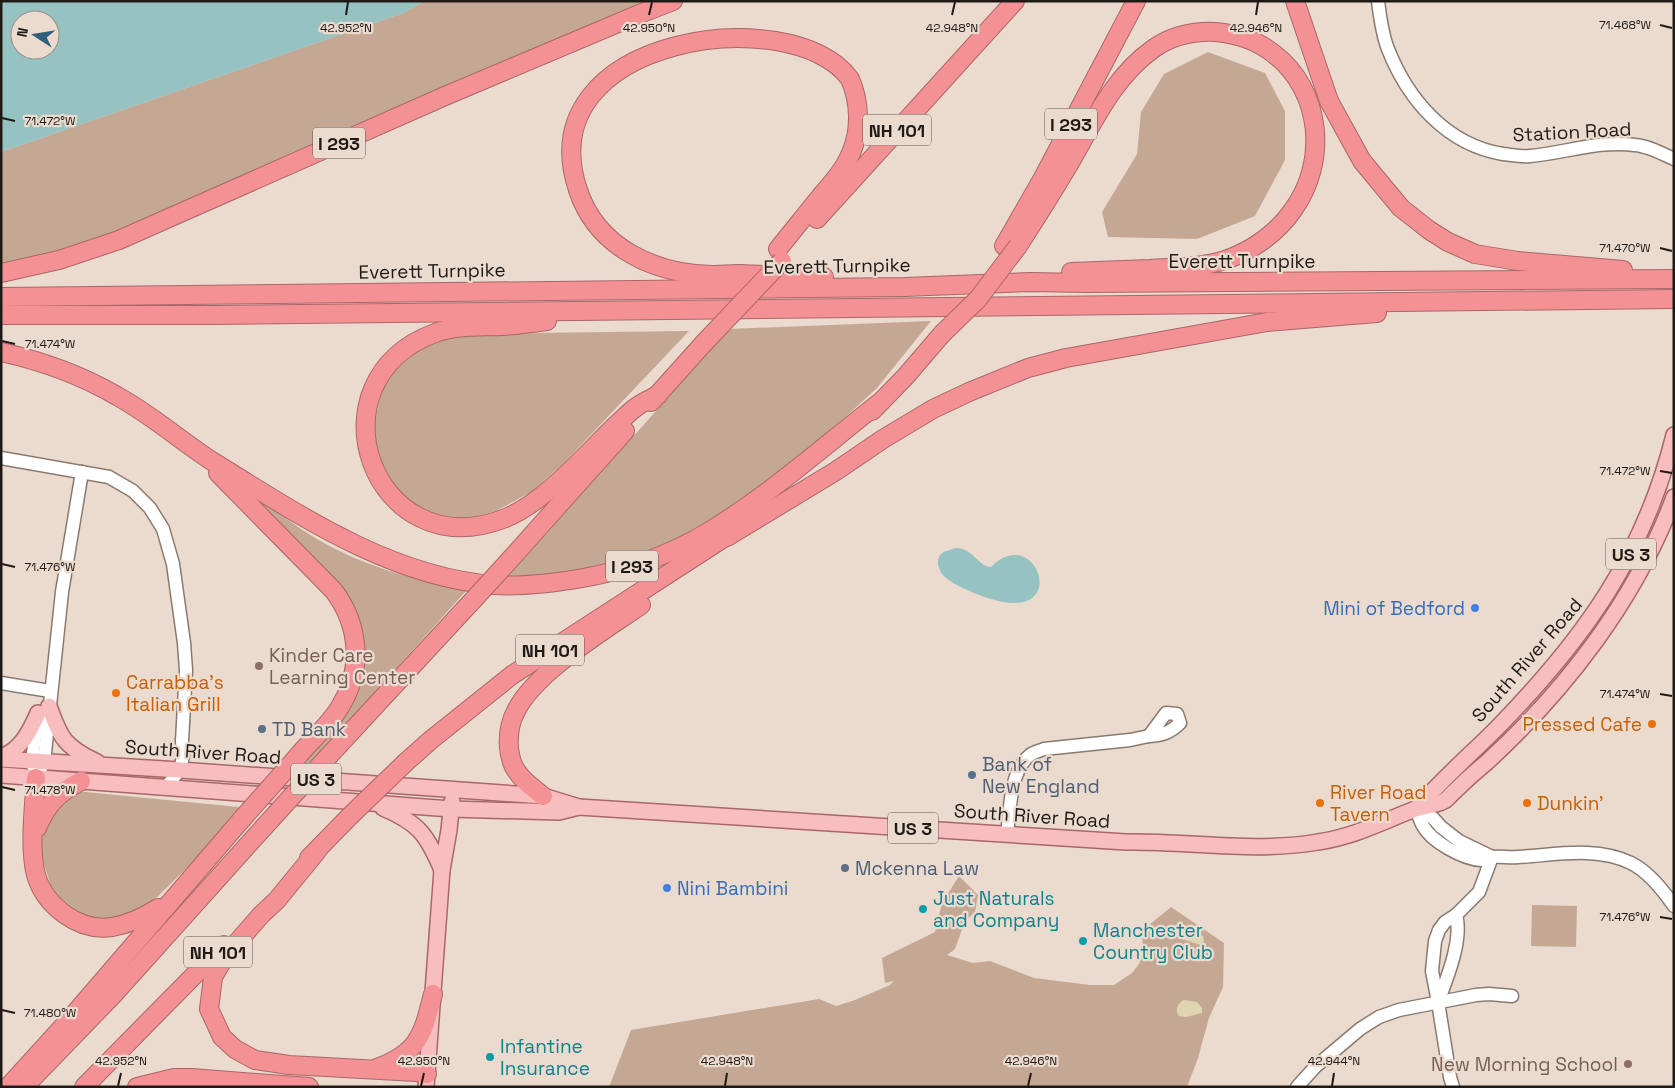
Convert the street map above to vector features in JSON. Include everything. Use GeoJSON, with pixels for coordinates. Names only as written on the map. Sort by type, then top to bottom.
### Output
{"type":"FeatureCollection","features":[{"type":"Feature","properties":{"kind":"highway","name":"I 293"},"geometry":{"type":"LineString","coordinates":[[1,273],[59,260],[119,240],[454,92],[672,1]]}},
{"type":"Feature","properties":{"kind":"highway","name":"NH 101"},"geometry":{"type":"LineString","coordinates":[[24,1087],[106,1002],[325,760],[507,563],[704,343],[748,297],[780,255],[822,213],[1015,1]]}},
{"type":"Feature","properties":{"kind":"highway","name":"I 293"},"geometry":{"type":"LineString","coordinates":[[1,352],[60,368],[118,396],[192,448],[309,520],[377,554],[415,569],[443,577],[495,585],[551,583],[620,570],[647,561],[708,532],[758,498],[879,404],[906,376],[942,334],[1011,246],[1043,178],[1136,1]]}},
{"type":"Feature","properties":{"kind":"highway"},"geometry":{"type":"LineString","coordinates":[[1295,1],[1329,101],[1362,161],[1401,208],[1429,230],[1448,242],[1475,254],[1518,261],[1674,274]]}},
{"type":"Feature","properties":{"kind":"highway"},"geometry":{"type":"LineString","coordinates":[[1011,246],[1060,180],[1111,94],[1137,62],[1162,43],[1202,32],[1223,33],[1243,37],[1262,46],[1279,58],[1294,73],[1305,90],[1316,130],[1315,151],[1311,171],[1304,191],[1294,209],[1281,225],[1249,250],[1205,265],[1069,272],[1030,282]]}},
{"type":"Feature","properties":{"kind":"highway"},"geometry":{"type":"LineString","coordinates":[[780,255],[844,168],[852,152],[857,132],[857,101],[849,76],[835,54],[812,34]]}},
{"type":"Feature","properties":{"kind":"highway"},"geometry":{"type":"LineString","coordinates":[[651,38],[616,60],[601,74],[583,103],[574,130],[572,160],[578,191],[592,218],[613,242],[639,259],[678,271],[711,275],[932,279],[954,286]]}},
{"type":"Feature","properties":{"kind":"highway","name":"Everett Turnpike"},"geometry":{"type":"LineString","coordinates":[[1,297],[954,286],[1030,282],[1674,279]]}},
{"type":"Feature","properties":{"kind":"highway"},"geometry":{"type":"LineString","coordinates":[[1,315],[1674,299]]}},
{"type":"Feature","properties":{"kind":"highway"},"geometry":{"type":"LineString","coordinates":[[727,537],[933,409],[977,388],[1028,368],[1267,322],[1563,300]]}},
{"type":"Feature","properties":{"kind":"highway"},"geometry":{"type":"LineString","coordinates":[[658,395],[635,407],[547,491],[530,504],[503,519],[472,526],[452,526],[431,522],[404,507],[382,485],[372,467],[366,447],[366,416],[370,396],[393,361],[417,341],[436,333],[456,328],[506,326],[661,310]]}},
{"type":"Feature","properties":{"kind":"highway","name":"NH 101"},"geometry":{"type":"LineString","coordinates":[[84,1087],[350,816],[406,762],[512,675],[727,537],[842,444],[879,404]]}},
{"type":"Feature","properties":{"kind":"highway"},"geometry":{"type":"LineString","coordinates":[[8,1087],[70,1020],[173,898],[328,723],[347,695],[355,665],[356,651],[352,625],[342,603],[334,592],[243,497],[192,448]]}},
{"type":"Feature","properties":{"kind":"highway"},"geometry":{"type":"LineString","coordinates":[[543,796],[522,778],[512,763],[509,730],[516,710],[528,692],[561,662],[680,577],[704,551]]}},
{"type":"Feature","properties":{"kind":"highway"},"geometry":{"type":"LineString","coordinates":[[37,767],[33,860],[36,876],[44,894],[55,907],[75,920],[95,927],[111,927],[131,923],[144,917],[173,898]]}},
{"type":"Feature","properties":{"kind":"highway"},"geometry":{"type":"LineString","coordinates":[[33,836],[40,820],[54,798],[81,781]]}},
{"type":"Feature","properties":{"kind":"highway"},"geometry":{"type":"LineString","coordinates":[[317,851],[226,955],[213,977],[210,1010],[222,1037],[235,1049],[255,1060],[289,1065],[416,1072],[426,1081]]}},
{"type":"Feature","properties":{"kind":"highway"},"geometry":{"type":"LineString","coordinates":[[368,1070],[390,1063],[414,1045],[425,1027],[433,994]]}},
{"type":"Feature","properties":{"kind":"highway"},"geometry":{"type":"LineString","coordinates":[[137,1087],[174,1078],[212,1078],[309,1087]]}},
{"type":"Feature","properties":{"kind":"main road","name":"South River Road"},"geometry":{"type":"LineString","coordinates":[[1416,809],[1434,788],[1501,723],[1585,628],[1626,563],[1644,525],[1659,490],[1674,435]]}},
{"type":"Feature","properties":{"kind":"main road","name":"South River Road"},"geometry":{"type":"LineString","coordinates":[[1,775],[37,767],[103,765],[543,796],[579,807],[1126,842],[1238,847],[1298,845],[1339,838],[1378,825],[1416,809],[1443,801],[1501,748],[1564,681],[1599,636],[1638,575],[1674,497]]}},
{"type":"Feature","properties":{"kind":"main road"},"geometry":{"type":"LineString","coordinates":[[1,758],[19,746],[46,703]]}},
{"type":"Feature","properties":{"kind":"main road"},"geometry":{"type":"LineString","coordinates":[[46,703],[58,730],[68,745],[89,759],[103,765]]}},
{"type":"Feature","properties":{"kind":"main road","name":"South River Road"},"geometry":{"type":"LineString","coordinates":[[1,758],[81,781],[446,808],[559,812],[579,807]]}},
{"type":"Feature","properties":{"kind":"main road"},"geometry":{"type":"LineString","coordinates":[[426,1081],[442,870],[440,854],[447,789]]}},
{"type":"Feature","properties":{"kind":"main road"},"geometry":{"type":"LineString","coordinates":[[373,804],[404,818],[422,832],[433,849],[442,870]]}},
{"type":"Feature","properties":{"kind":"street","name":"Station Road"},"geometry":{"type":"LineString","coordinates":[[1378,1],[1388,48],[1399,74],[1410,91],[1431,117],[1475,148],[1490,152],[1528,156],[1595,145],[1636,145],[1654,150],[1674,159]]}},
{"type":"Feature","properties":{"kind":"street"},"geometry":{"type":"LineString","coordinates":[[1,458],[109,478],[133,491],[150,508],[163,529],[173,564],[184,643],[186,690],[182,741],[183,756],[180,770],[166,787]]}},
{"type":"Feature","properties":{"kind":"street"},"geometry":{"type":"LineString","coordinates":[[37,767],[82,472]]}},
{"type":"Feature","properties":{"kind":"street"},"geometry":{"type":"LineString","coordinates":[[1,683],[46,703]]}},
{"type":"Feature","properties":{"kind":"street"},"geometry":{"type":"LineString","coordinates":[[1007,834],[1016,774],[1022,762],[1031,753],[1044,749],[1130,740],[1149,736]]}},
{"type":"Feature","properties":{"kind":"street"},"geometry":{"type":"LineString","coordinates":[[164,769],[177,754],[182,741]]}},
{"type":"Feature","properties":{"kind":"street"},"geometry":{"type":"LineString","coordinates":[[1416,809],[1433,818],[1459,841],[1492,857],[1589,853],[1610,856],[1632,864],[1657,884],[1674,906]]}},
{"type":"Feature","properties":{"kind":"street"},"geometry":{"type":"LineString","coordinates":[[1453,1087],[1432,971],[1435,941],[1442,925],[1456,915],[1479,892],[1492,857]]}},
{"type":"Feature","properties":{"kind":"street"},"geometry":{"type":"LineString","coordinates":[[1438,1002],[1451,965],[1458,930],[1456,915]]}},
{"type":"Feature","properties":{"kind":"street"},"geometry":{"type":"LineString","coordinates":[[1297,1087],[1315,1067],[1369,1023],[1394,1012],[1476,995],[1512,996]]}},
{"type":"Feature","properties":{"kind":"shaded area"},"geometry":{"type":"Polygon","coordinates":[[[424,1],[657,1],[103,245],[1,273],[1,152],[403,13],[424,1]]]}},
{"type":"Feature","properties":{"kind":"shaded area"},"geometry":{"type":"Polygon","coordinates":[[[1208,52],[1265,73],[1285,111],[1285,160],[1255,216],[1197,239],[1108,237],[1102,212],[1137,154],[1141,112],[1164,74],[1208,52]]]}},
{"type":"Feature","properties":{"kind":"shaded area"},"geometry":{"type":"Polygon","coordinates":[[[931,321],[877,388],[807,452],[732,507],[653,552],[560,574],[508,577],[729,329],[931,321]]]}},
{"type":"Feature","properties":{"kind":"shaded area"},"geometry":{"type":"Polygon","coordinates":[[[689,331],[564,463],[531,492],[496,511],[463,520],[433,513],[409,502],[395,487],[376,455],[374,426],[382,387],[403,357],[413,350],[455,334],[689,331]]]}},
{"type":"Feature","properties":{"kind":"shaded area"},"geometry":{"type":"Polygon","coordinates":[[[243,486],[312,536],[348,555],[386,570],[466,591],[310,764],[303,762],[346,712],[360,686],[363,665],[358,621],[243,486]]]}},
{"type":"Feature","properties":{"kind":"shaded area"},"geometry":{"type":"Polygon","coordinates":[[[75,791],[239,807],[204,851],[151,903],[118,921],[102,920],[86,916],[62,900],[51,886],[42,858],[42,835],[59,800],[75,791]]]}},
{"type":"Feature","properties":{"kind":"shaded area","name":"Manchester Country Club"},"geometry":{"type":"Polygon","coordinates":[[[959,876],[978,895],[975,912],[965,921],[955,949],[947,955],[973,963],[990,961],[1034,978],[1090,985],[1114,985],[1132,973],[1139,964],[1143,952],[1142,931],[1171,907],[1224,943],[1223,987],[1209,1018],[1198,1058],[1187,1087],[609,1087],[631,1030],[819,999],[836,1006],[890,985],[894,981],[885,983],[882,958],[935,932],[942,903],[959,876]]]}},
{"type":"Feature","properties":{"kind":"shaded area"},"geometry":{"type":"Polygon","coordinates":[[[1532,905],[1577,906],[1576,947],[1531,946],[1532,905]]]}},
{"type":"Feature","properties":{"kind":"sand"},"geometry":{"type":"Polygon","coordinates":[[[1182,929],[1203,936],[1203,945],[1179,938],[1178,932],[1182,929]]]}},
{"type":"Feature","properties":{"kind":"sand"},"geometry":{"type":"Polygon","coordinates":[[[1184,1000],[1197,1002],[1202,1008],[1202,1013],[1186,1017],[1179,1016],[1177,1007],[1184,1000]]]}},
{"type":"Feature","properties":{"kind":"water"},"geometry":{"type":"Polygon","coordinates":[[[1,1],[424,1],[403,13],[1,152],[1,1]]]}},
{"type":"Feature","properties":{"kind":"water"},"geometry":{"type":"Polygon","coordinates":[[[955,548],[967,551],[982,564],[991,567],[1007,556],[1022,556],[1032,564],[1039,575],[1039,588],[1032,598],[1016,603],[991,599],[961,587],[944,576],[938,563],[941,554],[955,548]]]}},
{"type":"Feature","properties":{"kind":"place","name":"Mini of Bedford"},"geometry":{"type":"Point","coordinates":[1475,608]}},
{"type":"Feature","properties":{"kind":"place","name":"Kinder Care Learning Center"},"geometry":{"type":"Point","coordinates":[259,666]}},
{"type":"Feature","properties":{"kind":"place","name":"Carrabba's Italian Grill"},"geometry":{"type":"Point","coordinates":[116,693]}},
{"type":"Feature","properties":{"kind":"place","name":"Pressed Cafe"},"geometry":{"type":"Point","coordinates":[1652,724]}},
{"type":"Feature","properties":{"kind":"place","name":"TD Bank"},"geometry":{"type":"Point","coordinates":[262,729]}},
{"type":"Feature","properties":{"kind":"place","name":"Bank of New England"},"geometry":{"type":"Point","coordinates":[972,775]}},
{"type":"Feature","properties":{"kind":"place","name":"River Road Tavern"},"geometry":{"type":"Point","coordinates":[1320,803]}},
{"type":"Feature","properties":{"kind":"place","name":"Dunkin'"},"geometry":{"type":"Point","coordinates":[1527,803]}},
{"type":"Feature","properties":{"kind":"place","name":"Mckenna Law"},"geometry":{"type":"Point","coordinates":[845,868]}},
{"type":"Feature","properties":{"kind":"place","name":"Nini Bambini"},"geometry":{"type":"Point","coordinates":[667,888]}},
{"type":"Feature","properties":{"kind":"place","name":"Just Naturals and Company"},"geometry":{"type":"Point","coordinates":[923,909]}},
{"type":"Feature","properties":{"kind":"place","name":"Manchester Country Club"},"geometry":{"type":"Point","coordinates":[1083,941]}},
{"type":"Feature","properties":{"kind":"place","name":"Infantine Insurance"},"geometry":{"type":"Point","coordinates":[490,1057]}},
{"type":"Feature","properties":{"kind":"place","name":"New Morning School"},"geometry":{"type":"Point","coordinates":[1628,1064]}}]}
